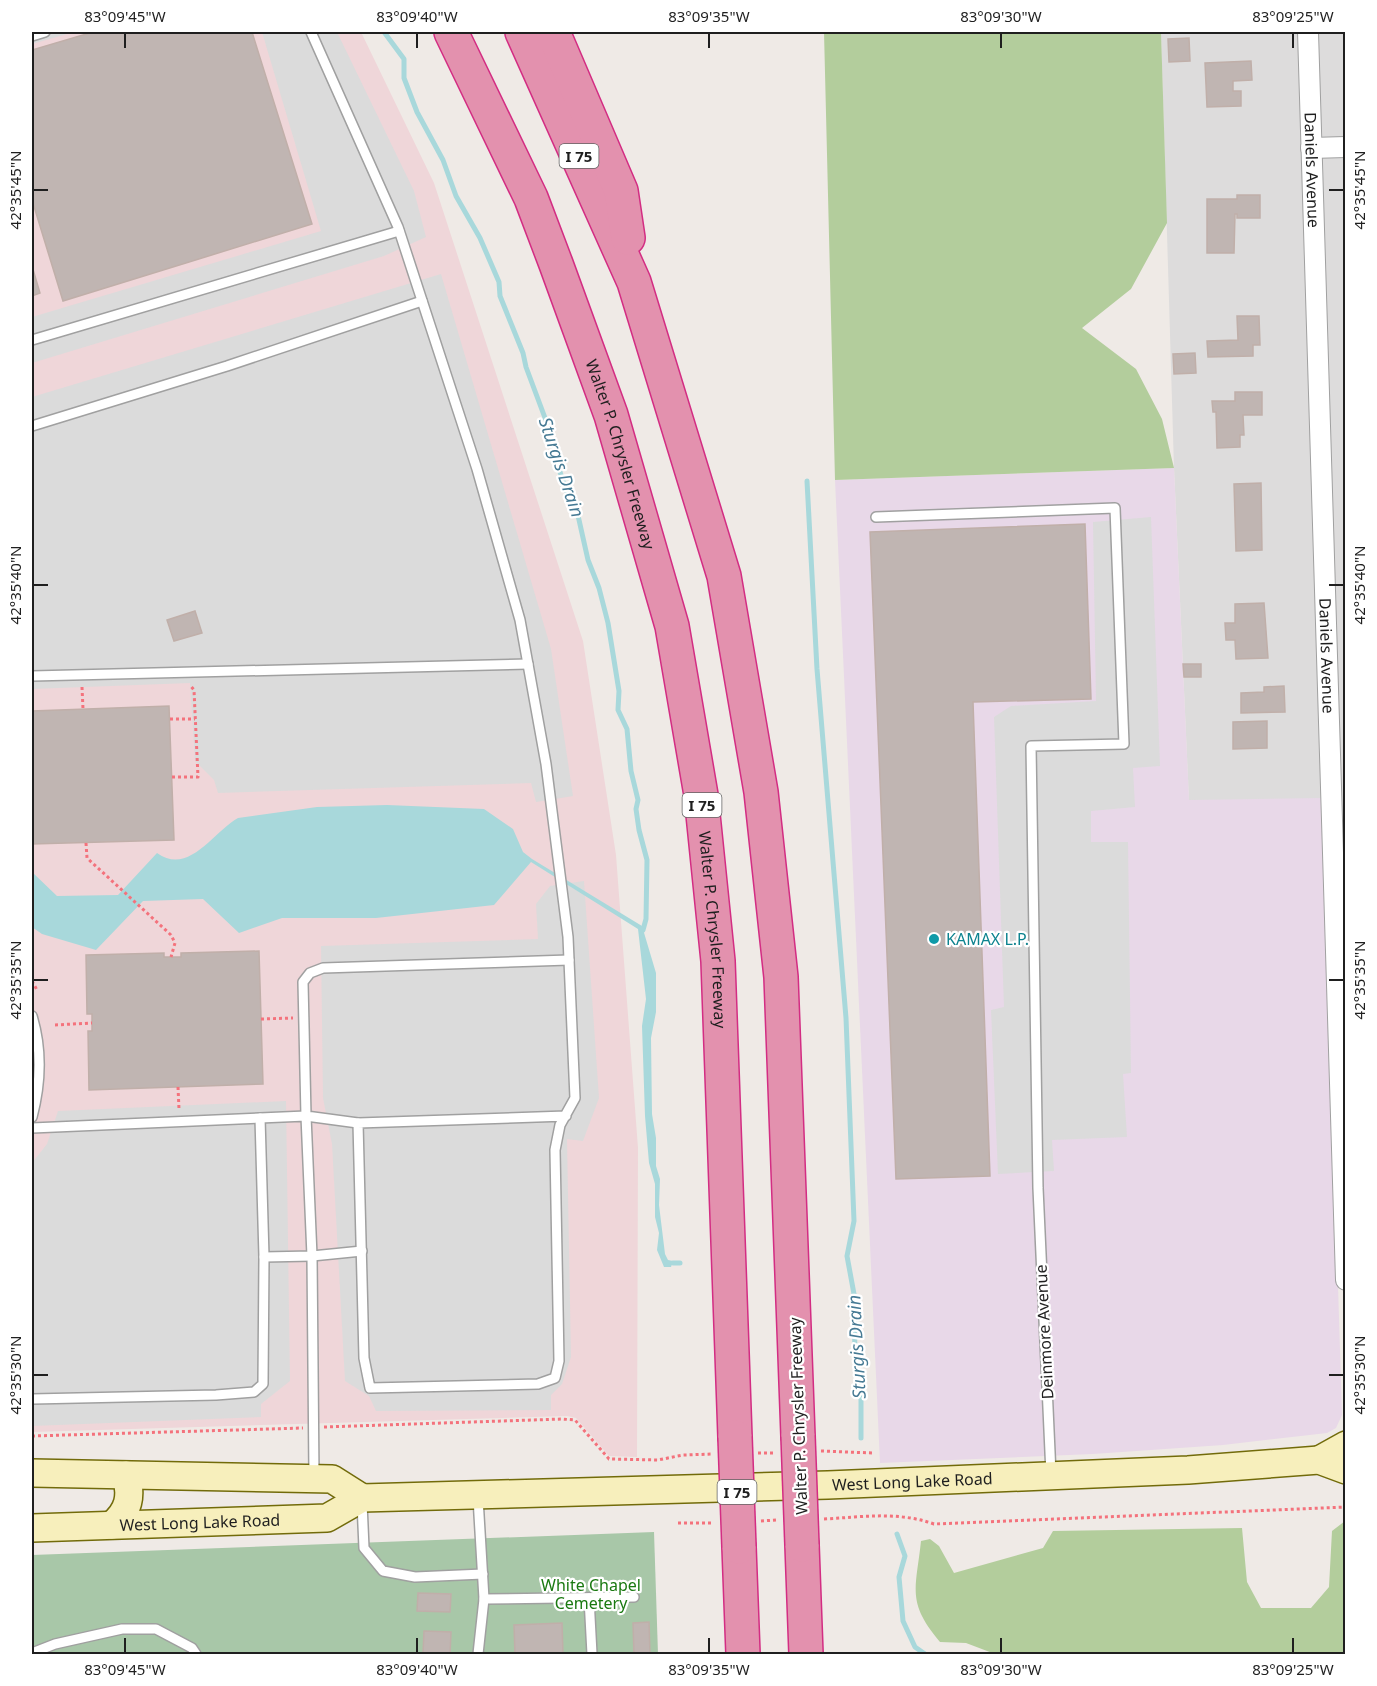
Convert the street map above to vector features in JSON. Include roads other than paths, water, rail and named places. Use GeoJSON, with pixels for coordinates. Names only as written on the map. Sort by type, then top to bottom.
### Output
{"type":"FeatureCollection","features":[{"type":"Feature","properties":{"kind":"highway","name":"Walter P. Chrysler Freeway"},"geometry":{"type":"LineString","coordinates":[[451,32],[531,198],[556,264],[611,415],[672,626],[701,795],[718,961],[743,1654]]}},
{"type":"Feature","properties":{"kind":"highway","name":"Walter P. Chrysler Freeway"},"geometry":{"type":"LineString","coordinates":[[522,32],[634,282],[724,576],[761,792],[781,977],[806,1654]]}},
{"type":"Feature","properties":{"kind":"highway"},"geometry":{"type":"LineString","coordinates":[[553,32],[621,191],[634,282]]}},
{"type":"Feature","properties":{"kind":"main road","name":"West Long Lake Road"},"geometry":{"type":"LineString","coordinates":[[1319,1460],[1346,1445]]}},
{"type":"Feature","properties":{"kind":"main road","name":"West Long Lake Road"},"geometry":{"type":"LineString","coordinates":[[32,1528],[327,1518],[362,1498],[1051,1476],[1319,1460],[1346,1470]]}},
{"type":"Feature","properties":{"kind":"main road"},"geometry":{"type":"LineString","coordinates":[[32,1473],[332,1479],[362,1498]]}},
{"type":"Feature","properties":{"kind":"main road"},"geometry":{"type":"LineString","coordinates":[[112,1525],[127,1509],[130,1497],[126,1475]]}},
{"type":"Feature","properties":{"kind":"street","name":"Daniels Avenue"},"geometry":{"type":"LineString","coordinates":[[1308,32],[1337,793],[1346,1280]]}},
{"type":"Feature","properties":{"kind":"street"},"geometry":{"type":"LineString","coordinates":[[1311,148],[1346,147]]}},
{"type":"Feature","properties":{"kind":"lane"},"geometry":{"type":"LineString","coordinates":[[32,36],[45,32]]}},
{"type":"Feature","properties":{"kind":"lane"},"geometry":{"type":"LineString","coordinates":[[311,32],[399,231],[477,469],[520,620],[528,664],[546,764],[562,890],[569,960],[575,1098],[560,1125],[555,1150],[559,1362],[555,1378],[538,1384],[370,1388],[364,1358],[358,1123]]}},
{"type":"Feature","properties":{"kind":"lane"},"geometry":{"type":"LineString","coordinates":[[32,340],[399,231]]}},
{"type":"Feature","properties":{"kind":"lane"},"geometry":{"type":"LineString","coordinates":[[32,426],[227,366],[422,301]]}},
{"type":"Feature","properties":{"kind":"lane","name":"Deinmore Avenue"},"geometry":{"type":"LineString","coordinates":[[876,517],[1115,508],[1124,744],[1031,746],[1038,1188],[1051,1476]]}},
{"type":"Feature","properties":{"kind":"lane"},"geometry":{"type":"LineString","coordinates":[[32,676],[528,664]]}},
{"type":"Feature","properties":{"kind":"lane"},"geometry":{"type":"LineString","coordinates":[[314,1478],[312,1256],[303,982],[310,973],[322,968],[569,960]]}},
{"type":"Feature","properties":{"kind":"lane"},"geometry":{"type":"LineString","coordinates":[[32,1016],[38,1045],[39,1074],[32,1117]]}},
{"type":"Feature","properties":{"kind":"lane"},"geometry":{"type":"LineString","coordinates":[[32,1128],[306,1116],[358,1123],[566,1116]]}},
{"type":"Feature","properties":{"kind":"lane"},"geometry":{"type":"LineString","coordinates":[[32,1399],[170,1398],[254,1392],[263,1384],[265,1374],[264,1257],[260,1118]]}},
{"type":"Feature","properties":{"kind":"lane"},"geometry":{"type":"LineString","coordinates":[[264,1257],[312,1256],[362,1251]]}},
{"type":"Feature","properties":{"kind":"lane"},"geometry":{"type":"LineString","coordinates":[[478,1495],[484,1599],[478,1654]]}},
{"type":"Feature","properties":{"kind":"lane"},"geometry":{"type":"LineString","coordinates":[[362,1498],[364,1548],[383,1571],[415,1577],[483,1574]]}},
{"type":"Feature","properties":{"kind":"lane"},"geometry":{"type":"LineString","coordinates":[[484,1599],[634,1597]]}},
{"type":"Feature","properties":{"kind":"lane"},"geometry":{"type":"LineString","coordinates":[[589,1598],[591,1654]]}},
{"type":"Feature","properties":{"kind":"lane"},"geometry":{"type":"LineString","coordinates":[[32,1653],[56,1644],[122,1629],[156,1629],[192,1648],[196,1654]]}},
{"type":"Feature","properties":{"kind":"water"},"geometry":{"type":"Polygon","coordinates":[[[387,805],[484,809],[513,829],[523,852],[532,859],[642,926],[656,973],[656,1012],[651,1038],[652,1114],[656,1138],[656,1166],[660,1179],[659,1205],[665,1254],[668,1260],[673,1261],[671,1267],[664,1267],[657,1250],[659,1233],[655,1217],[655,1184],[649,1163],[645,1116],[642,1026],[646,999],[638,929],[531,862],[494,905],[376,918],[282,918],[239,933],[203,899],[143,901],[96,950],[42,934],[32,927],[32,872],[57,896],[118,895],[157,853],[169,859],[190,856],[238,818],[317,807],[387,805]]]}},
{"type":"Feature","properties":{"kind":"waterway","name":"Sturgis Drain"},"geometry":{"type":"LineString","coordinates":[[384,32],[404,59],[404,78],[417,112],[443,160],[456,196],[480,238],[499,282],[500,296],[554,442],[559,469],[570,501],[577,511],[588,560],[599,588],[608,623],[619,691],[618,710],[627,729],[631,771],[638,800],[636,809],[639,830],[647,860],[646,919],[643,930]]}},
{"type":"Feature","properties":{"kind":"waterway"},"geometry":{"type":"LineString","coordinates":[[807,481],[817,669],[846,1018],[854,1221],[847,1256],[854,1294],[855,1358],[861,1396],[861,1438]]}},
{"type":"Feature","properties":{"kind":"waterway","name":"Sturgis Drain"},"geometry":{"type":"LineString","coordinates":[[673,1263],[680,1263]]}},
{"type":"Feature","properties":{"kind":"waterway","name":"Sturgis Drain"},"geometry":{"type":"LineString","coordinates":[[897,1534],[905,1556],[899,1577],[903,1621],[915,1647],[925,1654]]}},
{"type":"Feature","properties":{"kind":"place","name":"KAMAX L.P."},"geometry":{"type":"Point","coordinates":[934,939]}},
{"type":"Feature","properties":{"kind":"park label","name":"White Chapel Cemetery"},"geometry":{"type":"Point","coordinates":[591,1594]}}]}
